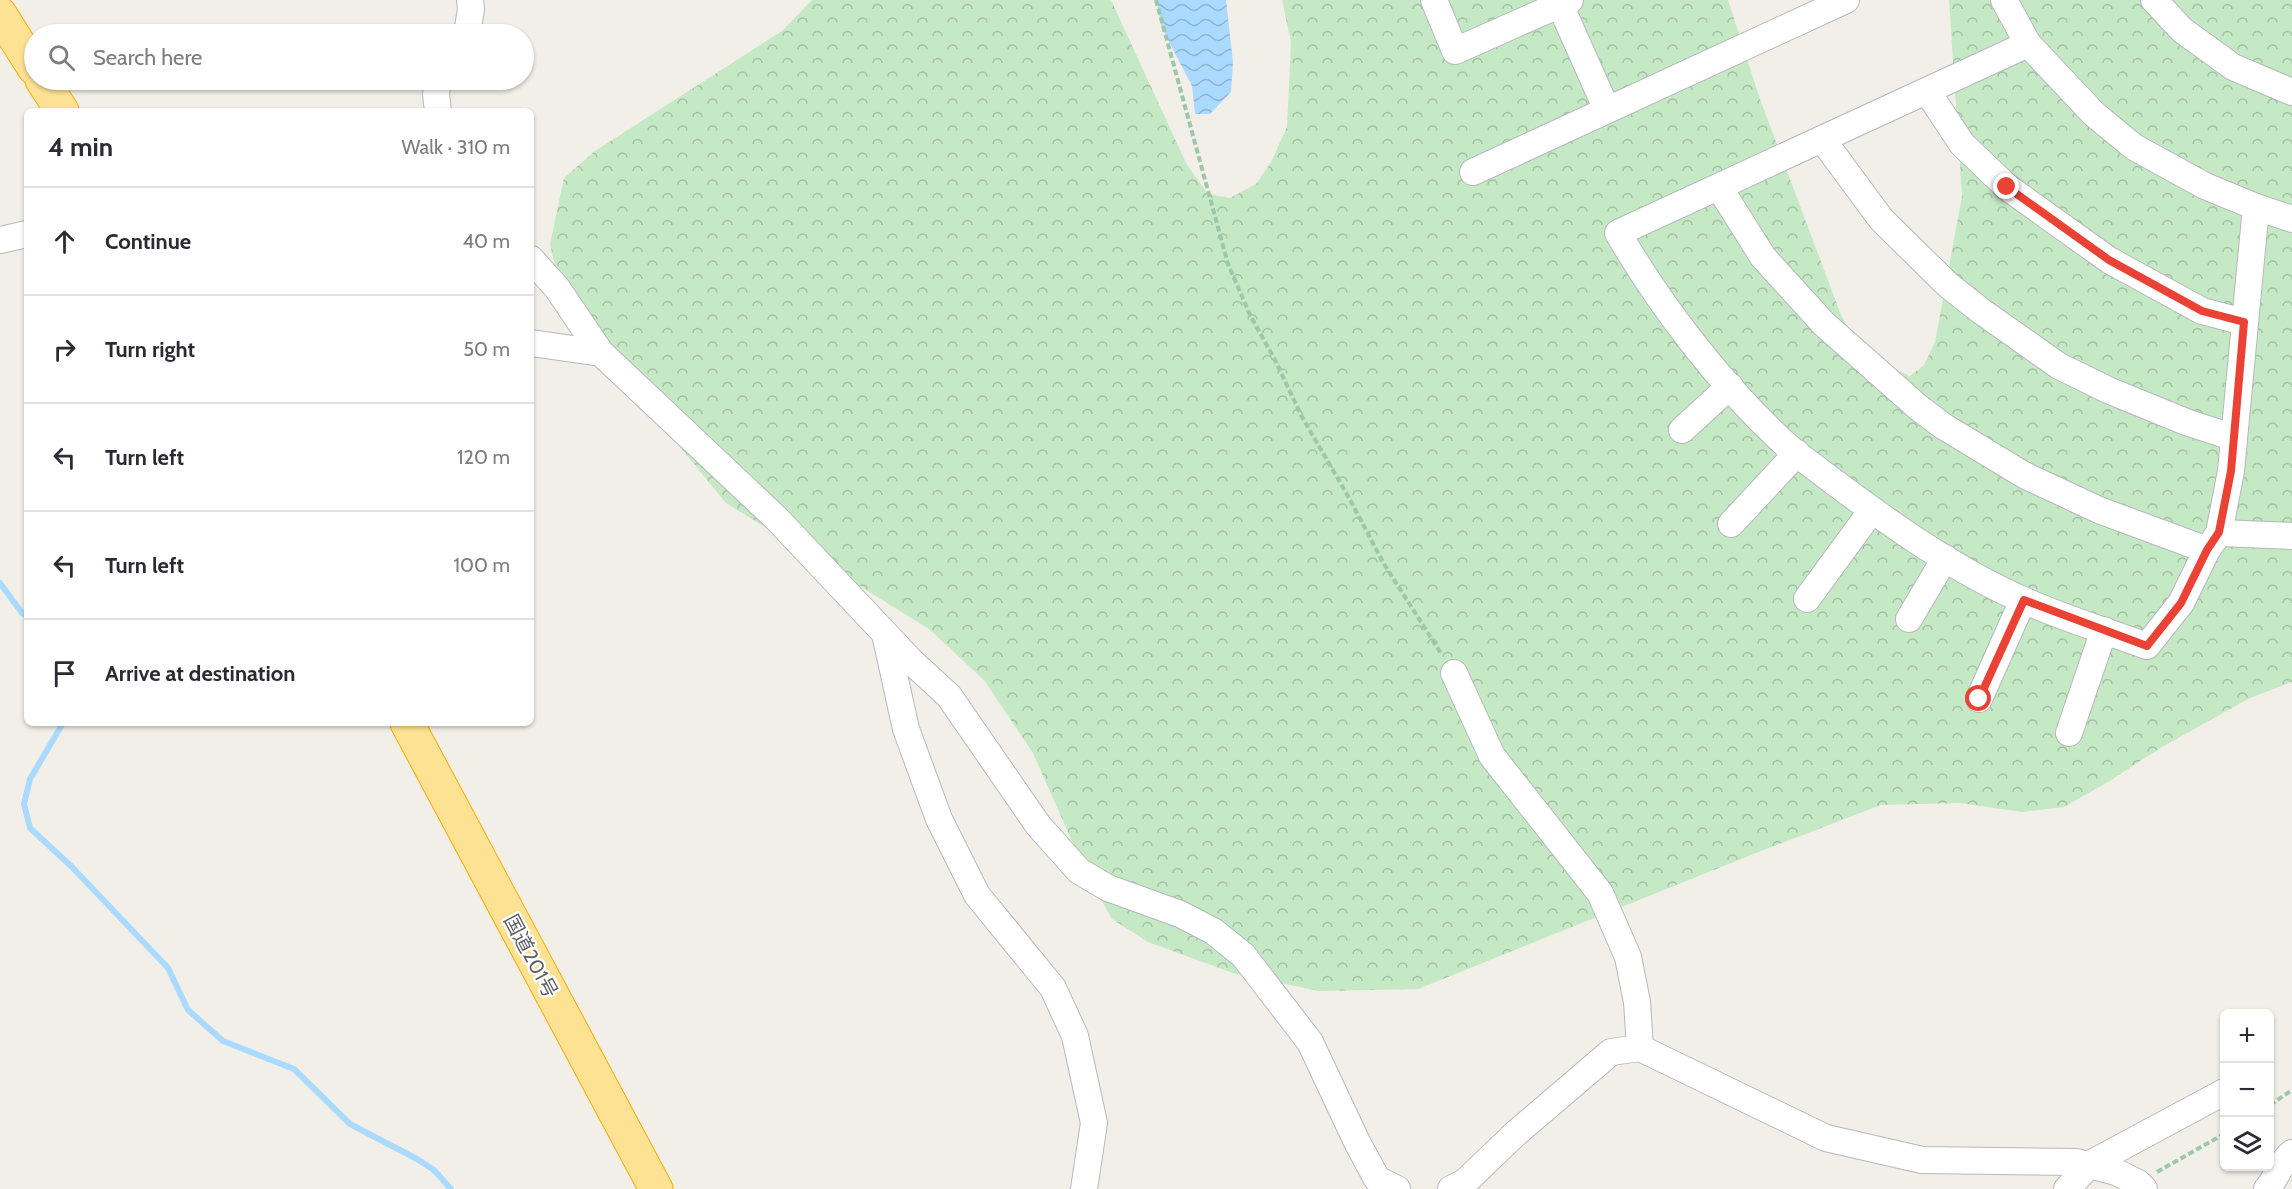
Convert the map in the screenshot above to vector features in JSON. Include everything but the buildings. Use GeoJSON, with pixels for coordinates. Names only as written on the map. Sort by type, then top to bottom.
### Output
{"type":"FeatureCollection","features":[{"type":"Feature","properties":{"kind":"highway"},"geometry":{"type":"LineString","coordinates":[[0,14],[24,52]]}},
{"type":"Feature","properties":{"kind":"highway"},"geometry":{"type":"LineString","coordinates":[[48,90],[60,108]]}},
{"type":"Feature","properties":{"kind":"highway","name":"国道201号"},"geometry":{"type":"LineString","coordinates":[[409,726],[656,1189]]}},
{"type":"Feature","properties":{"kind":"street"},"geometry":{"type":"LineString","coordinates":[[469,24],[470,0]]}},
{"type":"Feature","properties":{"kind":"street"},"geometry":{"type":"LineString","coordinates":[[1434,0],[1455,51],[1563,2],[1607,110]]}},
{"type":"Feature","properties":{"kind":"street"},"geometry":{"type":"LineString","coordinates":[[1473,172],[1846,0]]}},
{"type":"Feature","properties":{"kind":"street"},"geometry":{"type":"LineString","coordinates":[[2004,0],[2028,44],[2094,114],[2134,147],[2205,186],[2292,219]]}},
{"type":"Feature","properties":{"kind":"street"},"geometry":{"type":"LineString","coordinates":[[2154,0],[2182,30],[2233,67],[2292,92]]}},
{"type":"Feature","properties":{"kind":"street"},"geometry":{"type":"LineString","coordinates":[[2028,44],[1618,233],[1648,284],[1687,336],[1730,386],[1784,444],[1872,510],[1945,558],[2024,600],[2147,646],[2181,603],[2213,541],[2231,471],[2232,436],[2256,207]]}},
{"type":"Feature","properties":{"kind":"street"},"geometry":{"type":"LineString","coordinates":[[437,90],[438,108]]}},
{"type":"Feature","properties":{"kind":"street"},"geometry":{"type":"LineString","coordinates":[[1927,91],[1962,144],[2007,187],[2109,260],[2202,311],[2244,322]]}},
{"type":"Feature","properties":{"kind":"street"},"geometry":{"type":"LineString","coordinates":[[1822,140],[1881,219],[1948,285],[1981,311],[2059,366],[2108,390],[2186,422],[2232,436]]}},
{"type":"Feature","properties":{"kind":"street"},"geometry":{"type":"LineString","coordinates":[[1719,187],[1763,257],[1824,324],[1919,408],[1943,426],[2024,475],[2099,510],[2213,541],[2292,536]]}},
{"type":"Feature","properties":{"kind":"street"},"geometry":{"type":"LineString","coordinates":[[0,240],[24,235]]}},
{"type":"Feature","properties":{"kind":"street"},"geometry":{"type":"LineString","coordinates":[[534,262],[557,288],[601,353],[777,519],[885,634],[949,696],[1038,825],[1079,871],[1108,888],[1180,914],[1213,931],[1243,955],[1310,1042],[1377,1179],[1397,1189]]}},
{"type":"Feature","properties":{"kind":"street"},"geometry":{"type":"LineString","coordinates":[[534,343],[601,353]]}},
{"type":"Feature","properties":{"kind":"street"},"geometry":{"type":"LineString","coordinates":[[1682,430],[1730,386]]}},
{"type":"Feature","properties":{"kind":"street"},"geometry":{"type":"LineString","coordinates":[[1731,524],[1797,453]]}},
{"type":"Feature","properties":{"kind":"street"},"geometry":{"type":"LineString","coordinates":[[1807,599],[1872,510]]}},
{"type":"Feature","properties":{"kind":"street"},"geometry":{"type":"LineString","coordinates":[[1909,619],[1945,558]]}},
{"type":"Feature","properties":{"kind":"street"},"geometry":{"type":"LineString","coordinates":[[1979,699],[2024,600]]}},
{"type":"Feature","properties":{"kind":"street"},"geometry":{"type":"LineString","coordinates":[[2068,733],[2104,630]]}},
{"type":"Feature","properties":{"kind":"street"},"geometry":{"type":"LineString","coordinates":[[885,634],[906,729],[939,819],[977,895],[1053,988],[1075,1036],[1094,1123],[1084,1189]]}},
{"type":"Feature","properties":{"kind":"street"},"geometry":{"type":"LineString","coordinates":[[1454,673],[1492,756],[1600,893],[1628,957],[1637,1002],[1640,1048]]}},
{"type":"Feature","properties":{"kind":"street"},"geometry":{"type":"LineString","coordinates":[[1451,1189],[1465,1182],[1515,1134],[1611,1052],[1640,1048],[1826,1138],[1922,1160],[2077,1162],[2116,1172],[2141,1186]]}},
{"type":"Feature","properties":{"kind":"street"},"geometry":{"type":"LineString","coordinates":[[2067,1189],[2090,1164],[2220,1094]]}},
{"type":"Feature","properties":{"kind":"street"},"geometry":{"type":"LineString","coordinates":[[2267,1189],[2292,1153]]}},
{"type":"Feature","properties":{"kind":"path"},"geometry":{"type":"LineString","coordinates":[[1156,0],[1228,264],[1250,315],[1275,360],[1302,417],[1384,564],[1454,673]]}},
{"type":"Feature","properties":{"kind":"path"},"geometry":{"type":"LineString","coordinates":[[2274,1103],[2292,1090]]}},
{"type":"Feature","properties":{"kind":"path"},"geometry":{"type":"LineString","coordinates":[[2141,1186],[2220,1137]]}},
{"type":"Feature","properties":{"kind":"green space"},"geometry":{"type":"Polygon","coordinates":[[[812,0],[1111,0],[1187,165],[1208,194],[1230,198],[1256,184],[1271,162],[1287,127],[1291,42],[1282,0],[1728,0],[1760,99],[1841,315],[1865,356],[1910,376],[1924,365],[1935,342],[1962,196],[1949,0],[2292,0],[2292,682],[2250,698],[2162,747],[2064,807],[2022,812],[1960,803],[1881,805],[1418,989],[1319,991],[1233,973],[1148,942],[1112,919],[1087,875],[1033,753],[984,680],[929,629],[726,503],[667,431],[558,278],[550,244],[564,178],[595,151],[782,31],[812,0]]]}},
{"type":"Feature","properties":{"kind":"water"},"geometry":{"type":"Polygon","coordinates":[[[1156,0],[1226,0],[1233,62],[1231,92],[1210,114],[1195,114],[1192,86],[1162,28],[1156,0]]]}},
{"type":"Feature","properties":{"kind":"waterway"},"geometry":{"type":"LineString","coordinates":[[0,583],[24,614]]}},
{"type":"Feature","properties":{"kind":"waterway"},"geometry":{"type":"LineString","coordinates":[[61,726],[30,779],[24,804],[30,828],[72,867],[168,968],[188,1010],[223,1041],[294,1069],[350,1124],[417,1159],[434,1170],[451,1189]]}},
{"type":"Feature","properties":{"kind":"route"},"geometry":{"type":"LineString","coordinates":[[1979,699],[2024,600],[2147,646],[2181,603],[2207,550],[2219,532],[2231,471],[2232,436],[2244,322],[2202,311],[2109,260],[2007,187]]}}]}
